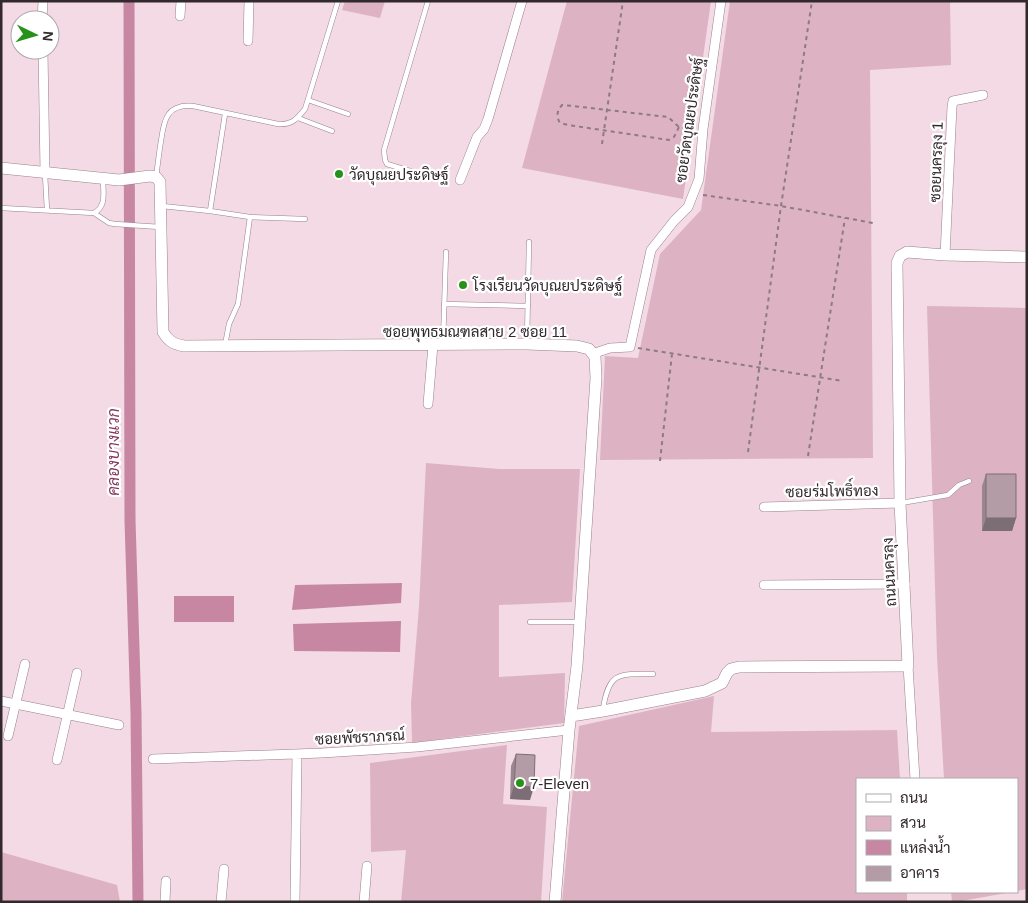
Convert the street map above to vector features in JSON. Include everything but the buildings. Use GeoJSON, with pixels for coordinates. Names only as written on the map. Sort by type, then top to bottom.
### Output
{"type":"FeatureCollection","features":[{"type":"Feature","properties":{"kind":"street"},"geometry":{"type":"LineString","coordinates":[[180,16],[181,1]]}},
{"type":"Feature","properties":{"kind":"street"},"geometry":{"type":"LineString","coordinates":[[248,41],[249,1]]}},
{"type":"Feature","properties":{"kind":"street"},"geometry":{"type":"LineString","coordinates":[[460,180],[477,137],[484,129],[488,120],[522,1]]}},
{"type":"Feature","properties":{"kind":"street","name":"ซอยวัดบุณยประดิษฐ์"},"geometry":{"type":"LineString","coordinates":[[630,347],[651,250],[688,206],[698,179],[703,128],[721,1]]}},
{"type":"Feature","properties":{"kind":"street"},"geometry":{"type":"LineString","coordinates":[[43,60],[45,172]]}},
{"type":"Feature","properties":{"kind":"street","name":"ซอยนครลุง 1"},"geometry":{"type":"LineString","coordinates":[[945,255],[953,102],[983,95]]}},
{"type":"Feature","properties":{"kind":"street"},"geometry":{"type":"LineString","coordinates":[[1,168],[119,180],[139,176],[156,177]]}},
{"type":"Feature","properties":{"kind":"street","name":"ซอยพุทธมณฑลสาย 2 ซอย 11"},"geometry":{"type":"LineString","coordinates":[[156,177],[160,182],[163,332],[168,340],[174,344],[184,346],[527,344],[577,346],[589,349],[592,354]]}},
{"type":"Feature","properties":{"kind":"street","name":"ถนนนครลุง"},"geometry":{"type":"LineString","coordinates":[[908,666],[900,503],[897,263],[900,256],[907,252],[1027,257]]}},
{"type":"Feature","properties":{"kind":"street"},"geometry":{"type":"LineString","coordinates":[[428,404],[438,345]]}},
{"type":"Feature","properties":{"kind":"street"},"geometry":{"type":"LineString","coordinates":[[555,902],[580,622],[596,378],[595,357],[592,354],[610,348],[630,347]]}},
{"type":"Feature","properties":{"kind":"street","name":"ซอยร่มโพธิ์ทอง"},"geometry":{"type":"LineString","coordinates":[[764,507],[900,503]]}},
{"type":"Feature","properties":{"kind":"street"},"geometry":{"type":"LineString","coordinates":[[764,585],[905,584]]}},
{"type":"Feature","properties":{"kind":"street"},"geometry":{"type":"LineString","coordinates":[[8,736],[25,664]]}},
{"type":"Feature","properties":{"kind":"street"},"geometry":{"type":"LineString","coordinates":[[571,716],[706,691],[722,683],[731,669],[739,667],[908,666],[915,778]]}},
{"type":"Feature","properties":{"kind":"street"},"geometry":{"type":"LineString","coordinates":[[57,760],[77,673]]}},
{"type":"Feature","properties":{"kind":"street"},"geometry":{"type":"LineString","coordinates":[[1,701],[119,725]]}},
{"type":"Feature","properties":{"kind":"street","name":"ซอยพัชราภรณ์"},"geometry":{"type":"LineString","coordinates":[[153,759],[297,754],[417,747],[569,730]]}},
{"type":"Feature","properties":{"kind":"street"},"geometry":{"type":"LineString","coordinates":[[295,902],[297,754]]}},
{"type":"Feature","properties":{"kind":"street"},"geometry":{"type":"LineString","coordinates":[[364,902],[367,866]]}},
{"type":"Feature","properties":{"kind":"street"},"geometry":{"type":"LineString","coordinates":[[221,902],[224,869]]}},
{"type":"Feature","properties":{"kind":"street"},"geometry":{"type":"LineString","coordinates":[[165,902],[166,881]]}},
{"type":"Feature","properties":{"kind":"lane"},"geometry":{"type":"LineString","coordinates":[[156,177],[164,121],[169,113],[183,105],[278,124],[286,124],[298,118],[305,109],[338,1]]}},
{"type":"Feature","properties":{"kind":"lane"},"geometry":{"type":"LineString","coordinates":[[422,175],[387,164],[384,150],[428,1]]}},
{"type":"Feature","properties":{"kind":"lane"},"geometry":{"type":"LineString","coordinates":[[308,100],[348,114]]}},
{"type":"Feature","properties":{"kind":"lane"},"geometry":{"type":"LineString","coordinates":[[210,210],[225,114]]}},
{"type":"Feature","properties":{"kind":"lane"},"geometry":{"type":"LineString","coordinates":[[298,118],[332,131]]}},
{"type":"Feature","properties":{"kind":"lane"},"geometry":{"type":"LineString","coordinates":[[45,172],[47,210]]}},
{"type":"Feature","properties":{"kind":"lane"},"geometry":{"type":"LineString","coordinates":[[1,208],[94,212],[100,210],[103,203],[103,178]]}},
{"type":"Feature","properties":{"kind":"lane"},"geometry":{"type":"LineString","coordinates":[[160,206],[210,210],[250,217],[305,220]]}},
{"type":"Feature","properties":{"kind":"lane"},"geometry":{"type":"LineString","coordinates":[[94,212],[109,223],[126,226],[160,227]]}},
{"type":"Feature","properties":{"kind":"lane"},"geometry":{"type":"LineString","coordinates":[[224,345],[229,324],[238,304],[250,217]]}},
{"type":"Feature","properties":{"kind":"lane"},"geometry":{"type":"LineString","coordinates":[[527,344],[529,242]]}},
{"type":"Feature","properties":{"kind":"lane"},"geometry":{"type":"LineString","coordinates":[[438,345],[444,304],[446,252]]}},
{"type":"Feature","properties":{"kind":"lane"},"geometry":{"type":"LineString","coordinates":[[444,304],[528,306]]}},
{"type":"Feature","properties":{"kind":"lane"},"geometry":{"type":"LineString","coordinates":[[900,503],[948,495],[959,485],[969,481]]}},
{"type":"Feature","properties":{"kind":"lane"},"geometry":{"type":"LineString","coordinates":[[530,622],[580,622]]}},
{"type":"Feature","properties":{"kind":"lane"},"geometry":{"type":"LineString","coordinates":[[603,711],[605,696],[611,681],[622,674],[653,674]]}},
{"type":"Feature","properties":{"kind":"path"},"geometry":{"type":"LineString","coordinates":[[602,144],[623,1]]}},
{"type":"Feature","properties":{"kind":"path"},"geometry":{"type":"LineString","coordinates":[[748,452],[780,206],[812,1]]}},
{"type":"Feature","properties":{"kind":"path"},"geometry":{"type":"LineString","coordinates":[[679,127],[674,137],[669,140],[560,123],[557,118],[558,111],[562,105],[668,117],[679,127],[703,128]]}},
{"type":"Feature","properties":{"kind":"path"},"geometry":{"type":"LineString","coordinates":[[694,194],[780,206],[873,223]]}},
{"type":"Feature","properties":{"kind":"path"},"geometry":{"type":"LineString","coordinates":[[808,456],[845,218]]}},
{"type":"Feature","properties":{"kind":"path"},"geometry":{"type":"LineString","coordinates":[[630,347],[843,381]]}},
{"type":"Feature","properties":{"kind":"path"},"geometry":{"type":"LineString","coordinates":[[660,461],[672,354]]}},
{"type":"Feature","properties":{"kind":"green space"},"geometry":{"type":"Polygon","coordinates":[[[345,1],[385,1],[380,18],[342,10],[345,1]]]}},
{"type":"Feature","properties":{"kind":"green space"},"geometry":{"type":"Polygon","coordinates":[[[567,1],[711,1],[683,199],[522,168],[567,1]]]}},
{"type":"Feature","properties":{"kind":"green space"},"geometry":{"type":"Polygon","coordinates":[[[730,1],[950,1],[951,65],[870,70],[873,458],[600,460],[605,356],[638,358],[660,254],[701,210],[730,1]]]}},
{"type":"Feature","properties":{"kind":"green space"},"geometry":{"type":"Polygon","coordinates":[[[927,306],[1027,308],[1027,889],[1018,891],[1018,778],[944,778],[937,656],[927,306]]]}},
{"type":"Feature","properties":{"kind":"green space"},"geometry":{"type":"Polygon","coordinates":[[[426,463],[499,469],[580,469],[572,602],[499,605],[499,677],[565,673],[564,723],[412,743],[411,703],[419,607],[426,463]]]}},
{"type":"Feature","properties":{"kind":"green space"},"geometry":{"type":"Polygon","coordinates":[[[714,696],[711,732],[897,730],[900,778],[856,778],[856,893],[907,893],[907,902],[562,902],[579,726],[714,696]]]}},
{"type":"Feature","properties":{"kind":"green space"},"geometry":{"type":"Polygon","coordinates":[[[507,745],[503,804],[547,807],[541,902],[401,902],[406,850],[371,852],[370,763],[507,745]]]}},
{"type":"Feature","properties":{"kind":"green space"},"geometry":{"type":"Polygon","coordinates":[[[1,852],[117,885],[120,902],[1,902],[1,852]]]}},
{"type":"Feature","properties":{"kind":"green space"},"geometry":{"type":"Polygon","coordinates":[[[951,893],[1006,893],[956,902],[952,902],[951,893]]]}},
{"type":"Feature","properties":{"kind":"water"},"geometry":{"type":"Polygon","coordinates":[[[402,583],[401,603],[292,610],[295,585],[402,583]]]}},
{"type":"Feature","properties":{"kind":"water"},"geometry":{"type":"Polygon","coordinates":[[[174,596],[234,596],[234,622],[174,622],[174,596]]]}},
{"type":"Feature","properties":{"kind":"water"},"geometry":{"type":"Polygon","coordinates":[[[401,621],[400,652],[294,651],[293,624],[401,621]]]}},
{"type":"Feature","properties":{"kind":"waterway","name":"คลองบางแวก"},"geometry":{"type":"LineString","coordinates":[[129,1],[130,520],[136,713],[138,902]]}},
{"type":"Feature","properties":{"kind":"place","name":"วัดบุณยประดิษฐ์"},"geometry":{"type":"Point","coordinates":[339,174]}},
{"type":"Feature","properties":{"kind":"place","name":"โรงเรียนวัดบุณยประดิษฐ์"},"geometry":{"type":"Point","coordinates":[463,285]}},
{"type":"Feature","properties":{"kind":"place","name":"7-Eleven"},"geometry":{"type":"Point","coordinates":[520,783]}}]}
